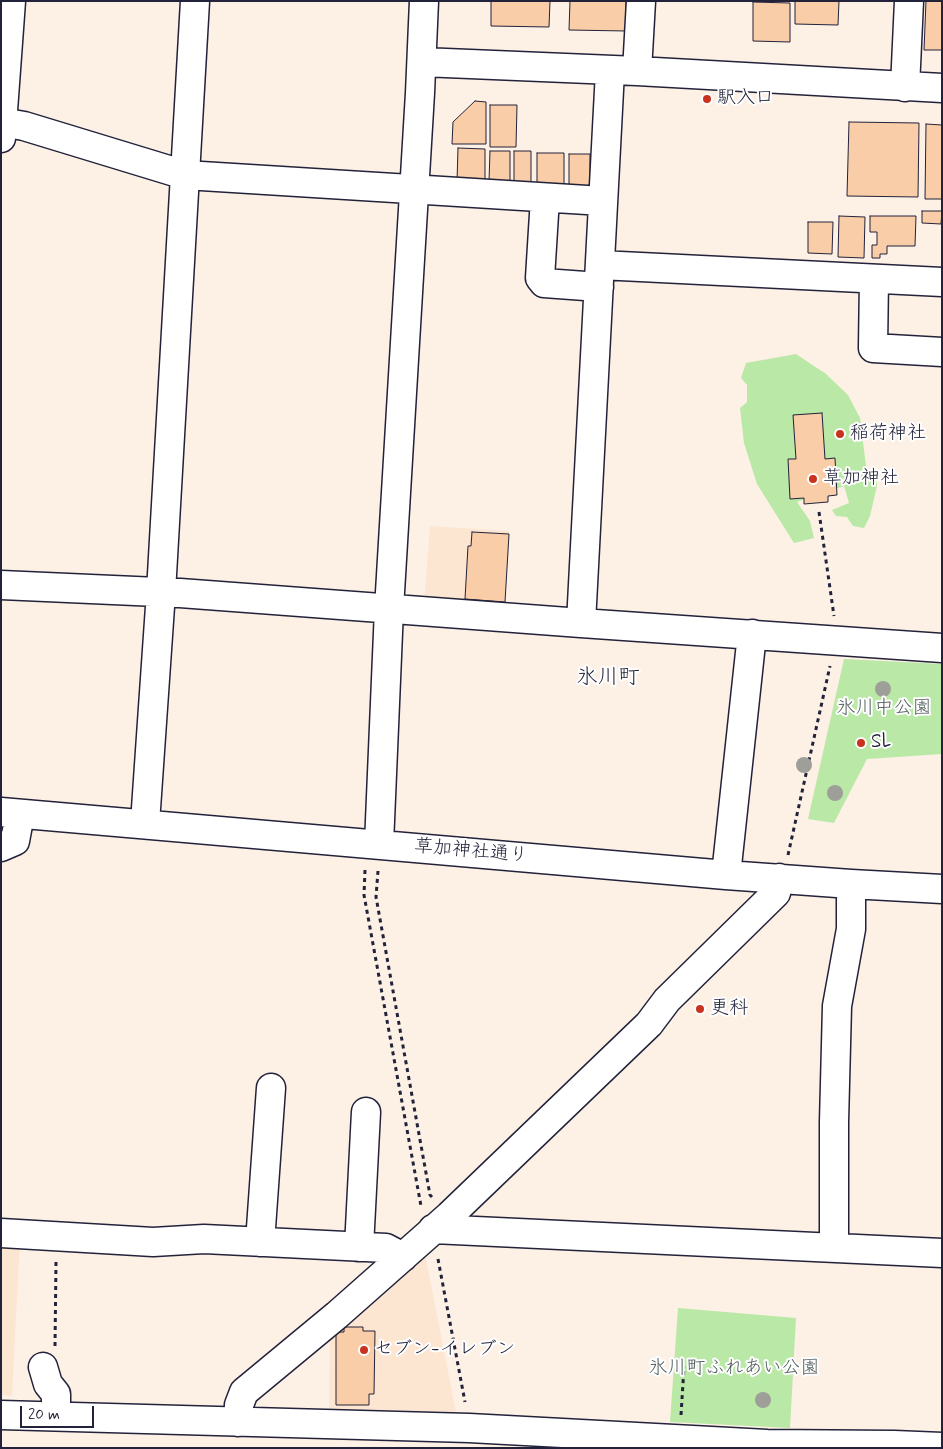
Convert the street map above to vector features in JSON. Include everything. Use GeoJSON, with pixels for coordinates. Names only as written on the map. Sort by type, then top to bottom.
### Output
{"type":"FeatureCollection","features":[{"type":"Feature","properties":{"kind":"street"},"geometry":{"type":"LineString","coordinates":[[11,1],[2,128],[24,126],[185,175],[603,201]]}},
{"type":"Feature","properties":{"kind":"street"},"geometry":{"type":"LineString","coordinates":[[146,824],[195,1]]}},
{"type":"Feature","properties":{"kind":"street"},"geometry":{"type":"LineString","coordinates":[[379,855],[389,609],[422,62],[424,1]]}},
{"type":"Feature","properties":{"kind":"street"},"geometry":{"type":"LineString","coordinates":[[581,623],[603,201],[624,71],[641,1]]}},
{"type":"Feature","properties":{"kind":"street"},"geometry":{"type":"LineString","coordinates":[[905,87],[909,1]]}},
{"type":"Feature","properties":{"kind":"street"},"geometry":{"type":"LineString","coordinates":[[422,62],[942,88]]}},
{"type":"Feature","properties":{"kind":"street"},"geometry":{"type":"LineString","coordinates":[[545,198],[540,278],[544,283],[599,276],[874,279],[942,282]]}},
{"type":"Feature","properties":{"kind":"street"},"geometry":{"type":"LineString","coordinates":[[874,279],[873,348],[942,352]]}},
{"type":"Feature","properties":{"kind":"street"},"geometry":{"type":"LineString","coordinates":[[1,585],[161,592],[942,648]]}},
{"type":"Feature","properties":{"kind":"street"},"geometry":{"type":"LineString","coordinates":[[726,875],[752,634]]}},
{"type":"Feature","properties":{"kind":"street"},"geometry":{"type":"LineString","coordinates":[[1,847],[15,841],[11,813]]}},
{"type":"Feature","properties":{"kind":"street","name":"草加神社通り"},"geometry":{"type":"LineString","coordinates":[[11,813],[146,824],[379,855],[726,875],[783,869],[851,884],[942,889]]}},
{"type":"Feature","properties":{"kind":"street"},"geometry":{"type":"LineString","coordinates":[[238,1422],[239,1405],[244,1392],[403,1257],[649,1024],[666,1000],[776,893],[783,869]]}},
{"type":"Feature","properties":{"kind":"street"},"geometry":{"type":"LineString","coordinates":[[834,1248],[834,1122],[837,1006],[851,929],[851,884]]}},
{"type":"Feature","properties":{"kind":"street"},"geometry":{"type":"LineString","coordinates":[[260,1242],[271,1088]]}},
{"type":"Feature","properties":{"kind":"street"},"geometry":{"type":"LineString","coordinates":[[358,1246],[366,1112]]}},
{"type":"Feature","properties":{"kind":"street"},"geometry":{"type":"LineString","coordinates":[[441,1222],[834,1248],[942,1253]]}},
{"type":"Feature","properties":{"kind":"street"},"geometry":{"type":"LineString","coordinates":[[1,1233],[153,1242],[204,1239],[358,1246],[386,1248],[403,1257]]}},
{"type":"Feature","properties":{"kind":"street"},"geometry":{"type":"LineString","coordinates":[[49,1359],[48,1384],[56,1394],[56,1416]]}},
{"type":"Feature","properties":{"kind":"street"},"geometry":{"type":"LineString","coordinates":[[1,1415],[238,1422],[332,1437],[679,1440],[799,1446],[942,1447]]}},
{"type":"Feature","properties":{"kind":"path"},"geometry":{"type":"LineString","coordinates":[[783,869],[837,631],[819,512]]}},
{"type":"Feature","properties":{"kind":"path"},"geometry":{"type":"LineString","coordinates":[[379,855],[366,865],[364,895],[422,1213],[441,1222]]}},
{"type":"Feature","properties":{"kind":"path"},"geometry":{"type":"LineString","coordinates":[[379,855],[376,897],[430,1195],[441,1222],[470,1438]]}},
{"type":"Feature","properties":{"kind":"path"},"geometry":{"type":"LineString","coordinates":[[49,1359],[56,1236]]}},
{"type":"Feature","properties":{"kind":"path"},"geometry":{"type":"LineString","coordinates":[[679,1440],[684,1367]]}},
{"type":"Feature","properties":{"kind":"shaded area"},"geometry":{"type":"Polygon","coordinates":[[[430,526],[509,531],[503,610],[424,604],[430,526]]]}},
{"type":"Feature","properties":{"kind":"shaded area"},"geometry":{"type":"Polygon","coordinates":[[[1,1240],[20,1241],[12,1396],[1,1395],[1,1240]]]}},
{"type":"Feature","properties":{"kind":"shaded area"},"geometry":{"type":"Polygon","coordinates":[[[424,1249],[456,1412],[329,1409],[330,1331],[424,1249]]]}},
{"type":"Feature","properties":{"kind":"green space"},"geometry":{"type":"Polygon","coordinates":[[[796,354],[826,374],[848,395],[860,418],[866,466],[876,477],[877,486],[870,516],[864,528],[853,526],[847,517],[836,516],[832,510],[849,503],[844,486],[797,502],[810,521],[814,538],[794,543],[757,484],[744,443],[740,408],[747,402],[747,385],[741,378],[746,363],[796,354]]]}},
{"type":"Feature","properties":{"kind":"green space","name":"氷川中公園"},"geometry":{"type":"Polygon","coordinates":[[[844,659],[942,664],[942,754],[867,759],[834,823],[808,819],[844,659]]]}},
{"type":"Feature","properties":{"kind":"green space","name":"氷川町ふれあい公園"},"geometry":{"type":"Polygon","coordinates":[[[678,1308],[796,1318],[790,1428],[670,1422],[678,1308]]]}},
{"type":"Feature","properties":{"kind":"building"},"geometry":{"type":"Polygon","coordinates":[[[491,1],[550,1],[549,27],[491,26],[491,1]]]}},
{"type":"Feature","properties":{"kind":"building"},"geometry":{"type":"Polygon","coordinates":[[[570,1],[626,1],[626,31],[569,30],[570,1]]]}},
{"type":"Feature","properties":{"kind":"building"},"geometry":{"type":"Polygon","coordinates":[[[795,1],[839,1],[838,25],[795,24],[795,1]]]}},
{"type":"Feature","properties":{"kind":"building"},"geometry":{"type":"Polygon","coordinates":[[[926,1],[942,1],[942,50],[924,50],[926,1]]]}},
{"type":"Feature","properties":{"kind":"building"},"geometry":{"type":"Polygon","coordinates":[[[753,2],[790,3],[790,42],[753,41],[753,2]]]}},
{"type":"Feature","properties":{"kind":"building"},"geometry":{"type":"Polygon","coordinates":[[[475,101],[486,102],[486,144],[452,144],[453,122],[475,101]]]}},
{"type":"Feature","properties":{"kind":"building"},"geometry":{"type":"Polygon","coordinates":[[[490,105],[517,105],[516,147],[490,147],[490,105]]]}},
{"type":"Feature","properties":{"kind":"building"},"geometry":{"type":"Polygon","coordinates":[[[849,122],[919,123],[918,197],[847,196],[849,122]]]}},
{"type":"Feature","properties":{"kind":"building"},"geometry":{"type":"Polygon","coordinates":[[[926,124],[942,125],[942,199],[925,199],[926,124]]]}},
{"type":"Feature","properties":{"kind":"building"},"geometry":{"type":"Polygon","coordinates":[[[458,148],[485,149],[485,183],[457,182],[458,148]]]}},
{"type":"Feature","properties":{"kind":"building"},"geometry":{"type":"Polygon","coordinates":[[[490,151],[510,151],[510,181],[489,181],[490,151]]]}},
{"type":"Feature","properties":{"kind":"building"},"geometry":{"type":"Polygon","coordinates":[[[514,151],[531,151],[531,184],[514,184],[514,151]]]}},
{"type":"Feature","properties":{"kind":"building"},"geometry":{"type":"Polygon","coordinates":[[[537,153],[564,153],[564,186],[537,185],[537,153]]]}},
{"type":"Feature","properties":{"kind":"building"},"geometry":{"type":"Polygon","coordinates":[[[569,154],[590,154],[590,187],[569,187],[569,154]]]}},
{"type":"Feature","properties":{"kind":"building"},"geometry":{"type":"Polygon","coordinates":[[[922,211],[942,211],[941,224],[922,223],[922,211]]]}},
{"type":"Feature","properties":{"kind":"building"},"geometry":{"type":"Polygon","coordinates":[[[839,216],[865,217],[864,258],[838,257],[839,216]]]}},
{"type":"Feature","properties":{"kind":"building"},"geometry":{"type":"Polygon","coordinates":[[[870,216],[916,216],[915,246],[887,246],[887,254],[880,254],[880,258],[872,258],[872,245],[877,245],[877,232],[870,232],[870,216]]]}},
{"type":"Feature","properties":{"kind":"building"},"geometry":{"type":"Polygon","coordinates":[[[808,222],[833,222],[832,254],[808,253],[808,222]]]}},
{"type":"Feature","properties":{"kind":"building"},"geometry":{"type":"Polygon","coordinates":[[[822,413],[825,459],[835,458],[837,495],[828,496],[828,502],[804,504],[804,498],[790,499],[788,459],[796,459],[793,415],[822,413]]]}},
{"type":"Feature","properties":{"kind":"building"},"geometry":{"type":"Polygon","coordinates":[[[472,532],[509,534],[505,602],[465,599],[468,546],[471,546],[472,532]]]}},
{"type":"Feature","properties":{"kind":"building"},"geometry":{"type":"Polygon","coordinates":[[[344,1327],[363,1327],[363,1331],[375,1331],[374,1394],[369,1394],[369,1405],[336,1405],[336,1332],[344,1332],[344,1327]]]}},
{"type":"Feature","properties":{"kind":"place","name":"駅入口"},"geometry":{"type":"Point","coordinates":[707,99]}},
{"type":"Feature","properties":{"kind":"place","name":"稲荷神社"},"geometry":{"type":"Point","coordinates":[840,434]}},
{"type":"Feature","properties":{"kind":"place","name":"草加神社"},"geometry":{"type":"Point","coordinates":[813,479]}},
{"type":"Feature","properties":{"kind":"place","name":"SL"},"geometry":{"type":"Point","coordinates":[861,743]}},
{"type":"Feature","properties":{"kind":"place","name":"更科"},"geometry":{"type":"Point","coordinates":[700,1009]}},
{"type":"Feature","properties":{"kind":"place","name":"セブン-イレブン"},"geometry":{"type":"Point","coordinates":[364,1350]}},
{"type":"Feature","properties":{"kind":"district","name":"氷川町"},"geometry":{"type":"Point","coordinates":[608,679]}}]}
